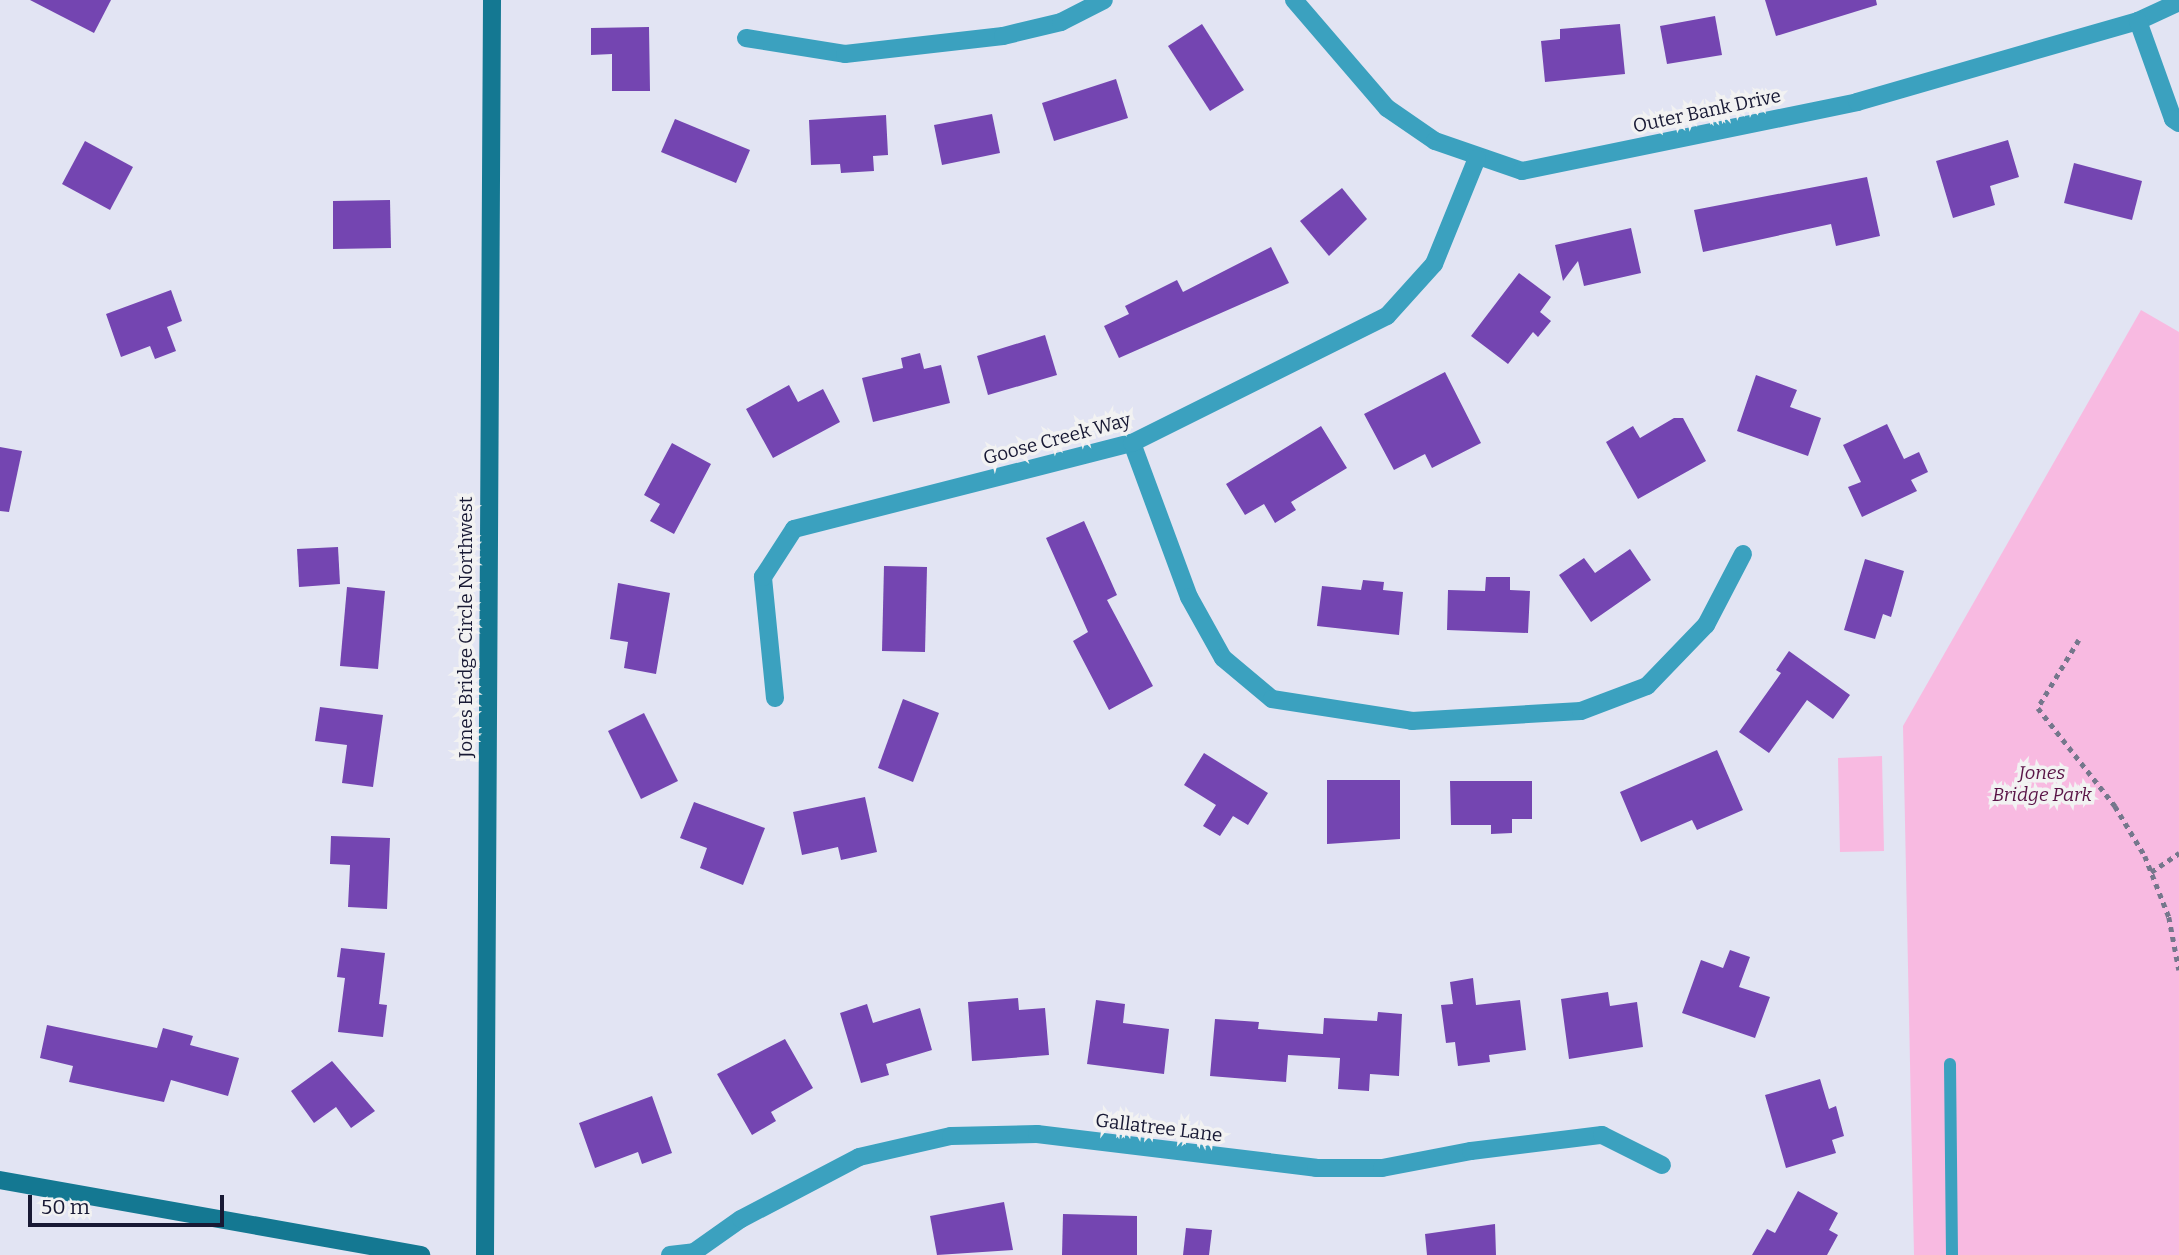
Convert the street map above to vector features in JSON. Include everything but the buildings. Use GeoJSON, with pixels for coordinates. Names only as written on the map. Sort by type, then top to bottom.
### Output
{"type":"FeatureCollection","features":[{"type":"Feature","properties":{"kind":"street","name":"Jones Bridge Circle Northwest"},"geometry":{"type":"LineString","coordinates":[[485,1255],[492,0]]}},
{"type":"Feature","properties":{"kind":"street"},"geometry":{"type":"LineString","coordinates":[[746,38],[845,54],[1003,36],[1061,22],[1104,0]]}},
{"type":"Feature","properties":{"kind":"street","name":"Outer Bank Drive"},"geometry":{"type":"LineString","coordinates":[[1294,0],[1387,108],[1435,141],[1477,159],[1522,171],[1857,102],[2138,21],[2179,2]]}},
{"type":"Feature","properties":{"kind":"street"},"geometry":{"type":"LineString","coordinates":[[2138,21],[2173,119],[2179,123]]}},
{"type":"Feature","properties":{"kind":"street","name":"Goose Creek Way"},"geometry":{"type":"LineString","coordinates":[[775,698],[763,577],[794,529],[1132,443],[1387,316],[1434,264],[1477,159]]}},
{"type":"Feature","properties":{"kind":"street"},"geometry":{"type":"LineString","coordinates":[[1132,443],[1189,597],[1223,658],[1272,699],[1412,721],[1581,712],[1647,686],[1706,625],[1743,554]]}},
{"type":"Feature","properties":{"kind":"street","name":"Gallatree Lane"},"geometry":{"type":"LineString","coordinates":[[670,1255],[695,1253],[741,1219],[859,1157],[951,1136],[1037,1133],[1329,1168],[1382,1168],[1471,1151],[1602,1135],[1662,1165]]}},
{"type":"Feature","properties":{"kind":"street"},"geometry":{"type":"LineString","coordinates":[[0,1180],[421,1255]]}},
{"type":"Feature","properties":{"kind":"lane"},"geometry":{"type":"LineString","coordinates":[[1950,1064],[1952,1255]]}},
{"type":"Feature","properties":{"kind":"path"},"geometry":{"type":"LineString","coordinates":[[2079,640],[2038,708],[2115,806],[2151,872],[2169,917],[2179,970]]}},
{"type":"Feature","properties":{"kind":"path"},"geometry":{"type":"LineString","coordinates":[[2151,872],[2179,853]]}},
{"type":"Feature","properties":{"kind":"green space","name":"Jones Bridge Park"},"geometry":{"type":"Polygon","coordinates":[[[2141,310],[2179,332],[2179,1255],[1914,1255],[1903,726],[2141,310]]]}},
{"type":"Feature","properties":{"kind":"green space"},"geometry":{"type":"Polygon","coordinates":[[[1882,756],[1884,851],[1840,852],[1838,758],[1882,756]]]}}]}
